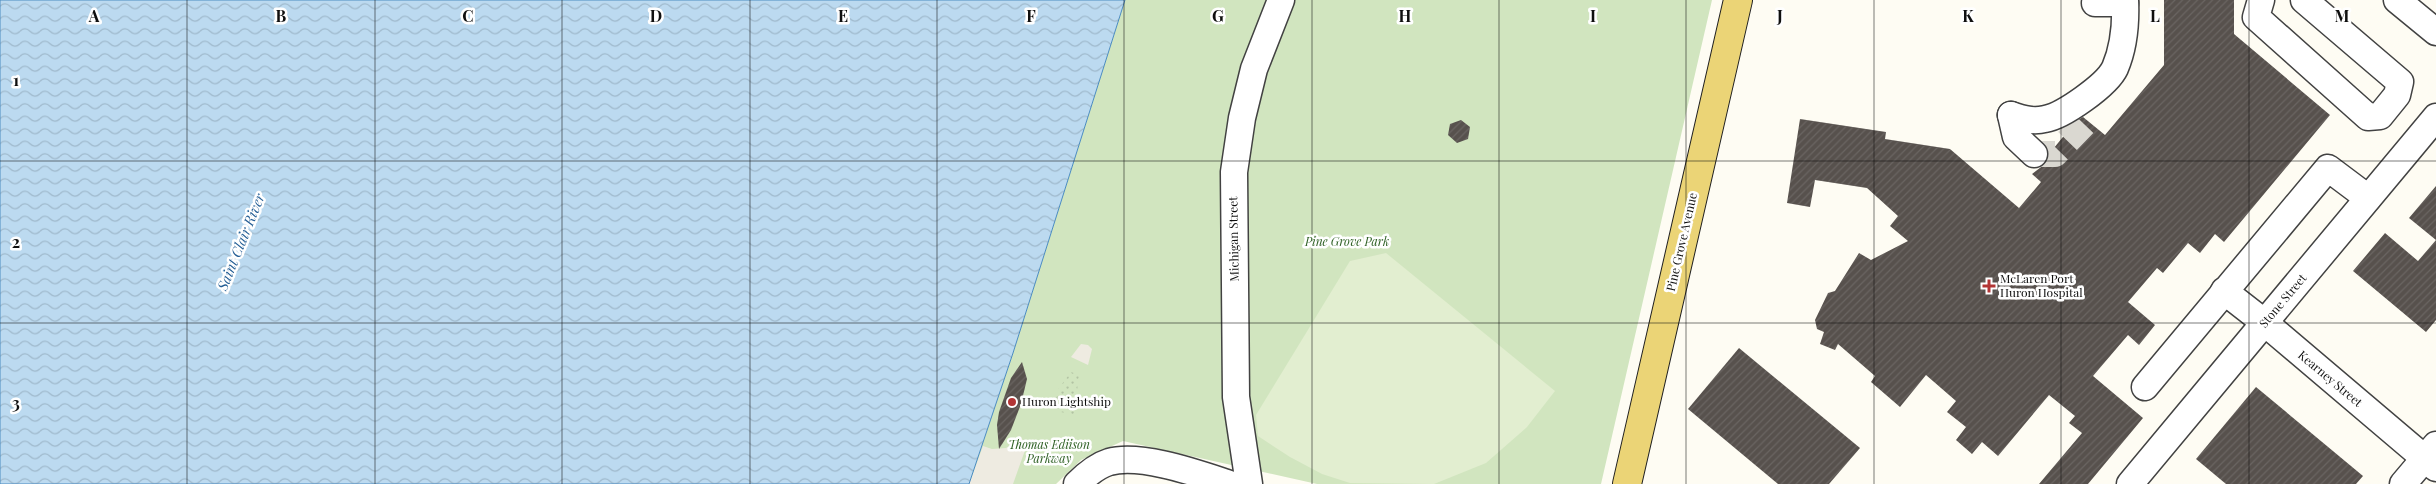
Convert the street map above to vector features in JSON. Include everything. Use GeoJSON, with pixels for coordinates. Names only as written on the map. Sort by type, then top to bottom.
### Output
{"type":"FeatureCollection","features":[{"type":"Feature","properties":{"kind":"main road","name":"Pine Grove Avenue"},"geometry":{"type":"LineString","coordinates":[[1627,484],[1738,0]]}},
{"type":"Feature","properties":{"kind":"street","name":"Michigan Street"},"geometry":{"type":"LineString","coordinates":[[1249,484],[1236,397],[1234,172],[1242,118],[1254,69],[1281,0]]}},
{"type":"Feature","properties":{"kind":"street"},"geometry":{"type":"LineString","coordinates":[[2261,0],[2256,17],[2368,117],[2380,116],[2397,95],[2400,82],[2304,0]]}},
{"type":"Feature","properties":{"kind":"street"},"geometry":{"type":"LineString","coordinates":[[2397,0],[2436,32]]}},
{"type":"Feature","properties":{"kind":"street"},"geometry":{"type":"LineString","coordinates":[[2034,154],[2016,137],[2011,115],[2027,120],[2046,119],[2062,113],[2088,96],[2114,69],[2126,24],[2125,1],[2095,3]]}},
{"type":"Feature","properties":{"kind":"street"},"geometry":{"type":"LineString","coordinates":[[2084,124],[2088,96]]}},
{"type":"Feature","properties":{"kind":"street","name":"Stone Street"},"geometry":{"type":"LineString","coordinates":[[2130,484],[2436,117]]}},
{"type":"Feature","properties":{"kind":"street"},"geometry":{"type":"LineString","coordinates":[[2145,387],[2328,168],[2368,198]]}},
{"type":"Feature","properties":{"kind":"street","name":"Kearney Street"},"geometry":{"type":"LineString","coordinates":[[2224,291],[2432,457]]}},
{"type":"Feature","properties":{"kind":"street"},"geometry":{"type":"LineString","coordinates":[[2403,484],[2432,457]]}},
{"type":"Feature","properties":{"kind":"street"},"geometry":{"type":"LineString","coordinates":[[1083,478],[1107,462],[1118,460],[1139,461],[1188,470],[1230,484]]}},
{"type":"Feature","properties":{"kind":"green space","name":"Pine Grove Park"},"geometry":{"type":"Polygon","coordinates":[[[1125,0],[1712,0],[1601,484],[1317,484],[1123,441],[1081,460],[1056,484],[969,484],[1013,353],[1125,0]]]}},
{"type":"Feature","properties":{"kind":"green space"},"geometry":{"type":"Polygon","coordinates":[[[1386,253],[1555,391],[1527,427],[1486,463],[1434,484],[1350,483],[1322,474],[1290,457],[1258,436],[1256,415],[1350,261],[1386,253]]]}},
{"type":"Feature","properties":{"kind":"green space"},"geometry":{"type":"Polygon","coordinates":[[[1071,372],[1079,375],[1074,415],[1061,412],[1053,404],[1053,396],[1071,372]]]}},
{"type":"Feature","properties":{"kind":"shaded area"},"geometry":{"type":"Polygon","coordinates":[[[1081,344],[1088,345],[1092,349],[1088,365],[1071,357],[1081,344]]]}},
{"type":"Feature","properties":{"kind":"shaded area"},"geometry":{"type":"Polygon","coordinates":[[[1021,439],[1028,442],[1013,484],[969,484],[983,446],[992,449],[1006,448],[1021,439]]]}},
{"type":"Feature","properties":{"kind":"water","name":"Saint Clair River"},"geometry":{"type":"Polygon","coordinates":[[[0,0],[1125,0],[1013,353],[969,484],[0,484],[0,0]]]}},
{"type":"Feature","properties":{"kind":"building"},"geometry":{"type":"Polygon","coordinates":[[[2164,0],[2234,0],[2234,34],[2330,115],[2224,242],[2215,234],[2200,253],[2188,243],[2163,273],[2157,268],[2128,302],[2155,325],[2139,345],[2128,335],[2093,376],[2143,418],[2088,484],[2039,484],[2082,433],[2069,423],[2075,416],[2049,395],[1998,456],[1982,442],[1972,454],[1956,440],[1966,427],[1947,412],[1956,401],[1926,375],[1900,407],[1871,382],[1875,376],[1838,344],[1835,350],[1820,344],[1824,332],[1817,329],[1815,320],[1828,293],[1835,291],[1859,253],[1871,260],[1908,241],[1890,226],[1898,216],[1867,188],[1815,180],[1810,207],[1787,203],[1800,119],[1886,132],[1885,139],[1950,149],[2019,208],[2041,182],[2032,174],[2045,164],[2049,154],[2076,121],[2083,117],[2105,135],[2164,65],[2164,0]]]}},
{"type":"Feature","properties":{"kind":"building"},"geometry":{"type":"Polygon","coordinates":[[[1461,120],[1470,127],[1468,139],[1457,143],[1448,135],[1450,124],[1461,120]]]}},
{"type":"Feature","properties":{"kind":"building"},"geometry":{"type":"Polygon","coordinates":[[[2436,186],[2436,240],[2409,218],[2436,186]]]}},
{"type":"Feature","properties":{"kind":"building"},"geometry":{"type":"Polygon","coordinates":[[[2385,233],[2418,261],[2436,240],[2436,320],[2426,332],[2353,271],[2385,233]]]}},
{"type":"Feature","properties":{"kind":"building"},"geometry":{"type":"Polygon","coordinates":[[[1739,348],[1860,448],[1829,484],[1778,484],[1688,409],[1739,348]]]}},
{"type":"Feature","properties":{"kind":"building","name":"Huron Lightship"},"geometry":{"type":"Polygon","coordinates":[[[1022,362],[1027,379],[1021,404],[1011,430],[999,449],[997,425],[999,412],[1011,378],[1022,362]]]}},
{"type":"Feature","properties":{"kind":"building"},"geometry":{"type":"Polygon","coordinates":[[[2256,387],[2363,476],[2356,484],[2226,484],[2196,459],[2256,387]]]}},
{"type":"Feature","properties":{"kind":"tunnel"},"geometry":{"type":"LineString","coordinates":[[2034,154],[2055,154],[2084,124]]}},
{"type":"Feature","properties":{"kind":"place","name":"McLaren Port Huron Hospital"},"geometry":{"type":"Point","coordinates":[1989,286]}},
{"type":"Feature","properties":{"kind":"place","name":"Huron Lightship"},"geometry":{"type":"Point","coordinates":[1012,402]}},
{"type":"Feature","properties":{"kind":"park label","name":"Thomas Ediison Parkway"},"geometry":{"type":"Point","coordinates":[1049,452]}}]}
